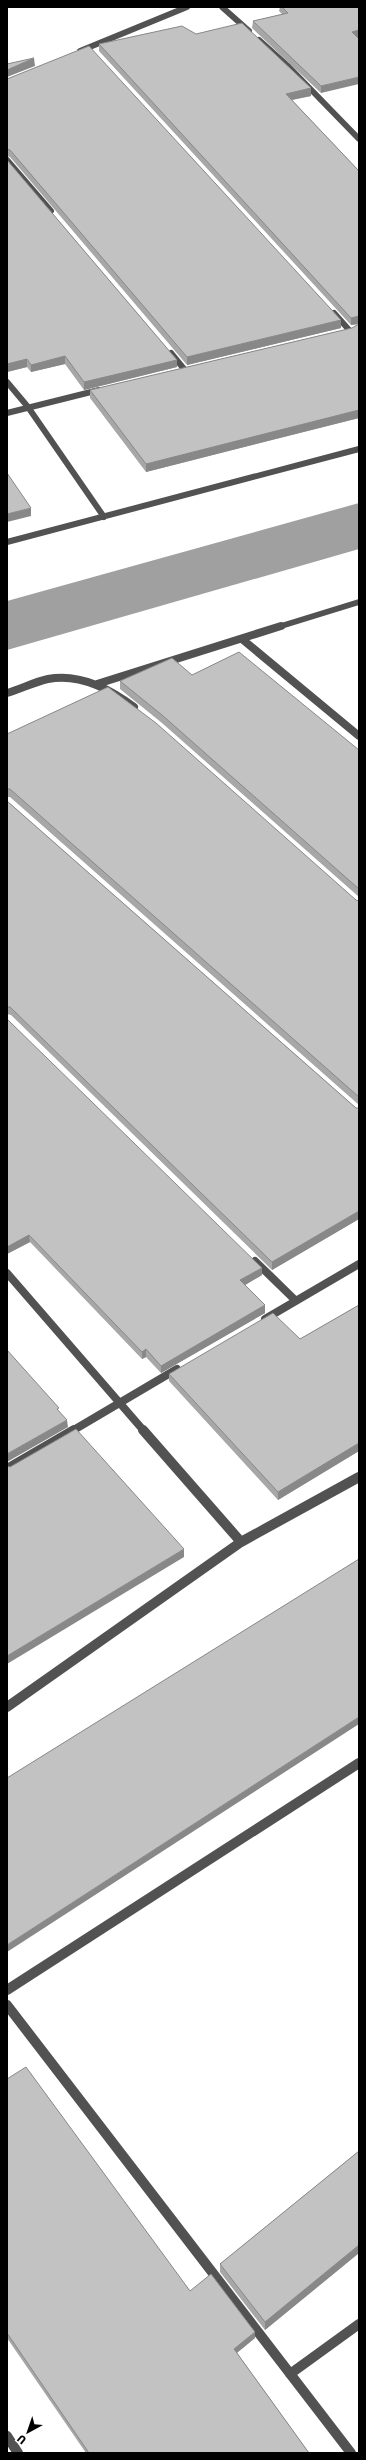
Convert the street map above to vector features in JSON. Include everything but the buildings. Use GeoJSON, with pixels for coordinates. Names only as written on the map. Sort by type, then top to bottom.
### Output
{"type":"FeatureCollection","features":[{"type":"Feature","properties":{"kind":"street"},"geometry":{"type":"LineString","coordinates":[[75,53],[187,7]]}},
{"type":"Feature","properties":{"kind":"street"},"geometry":{"type":"LineString","coordinates":[[222,7],[290,67],[359,139]]}},
{"type":"Feature","properties":{"kind":"street"},"geometry":{"type":"LineString","coordinates":[[89,47],[94,53]]}},
{"type":"Feature","properties":{"kind":"street"},"geometry":{"type":"LineString","coordinates":[[7,160],[58,220]]}},
{"type":"Feature","properties":{"kind":"street"},"geometry":{"type":"LineString","coordinates":[[329,307],[350,330]]}},
{"type":"Feature","properties":{"kind":"street"},"geometry":{"type":"LineString","coordinates":[[342,332],[359,328]]}},
{"type":"Feature","properties":{"kind":"street"},"geometry":{"type":"LineString","coordinates":[[164,345],[184,369]]}},
{"type":"Feature","properties":{"kind":"street"},"geometry":{"type":"LineString","coordinates":[[177,371],[192,368]]}},
{"type":"Feature","properties":{"kind":"street"},"geometry":{"type":"LineString","coordinates":[[7,382],[28,407],[104,516]]}},
{"type":"Feature","properties":{"kind":"street"},"geometry":{"type":"LineString","coordinates":[[7,414],[28,407],[110,387]]}},
{"type":"Feature","properties":{"kind":"street"},"geometry":{"type":"LineString","coordinates":[[7,542],[359,449]]}},
{"type":"Feature","properties":{"kind":"street"},"geometry":{"type":"LineString","coordinates":[[97,684],[359,602]]}},
{"type":"Feature","properties":{"kind":"street"},"geometry":{"type":"LineString","coordinates":[[242,639],[359,736]]}},
{"type":"Feature","properties":{"kind":"street"},"geometry":{"type":"LineString","coordinates":[[7,693],[54,678],[97,684],[118,694],[142,713]]}},
{"type":"Feature","properties":{"kind":"street"},"geometry":{"type":"LineString","coordinates":[[251,1257],[296,1301]]}},
{"type":"Feature","properties":{"kind":"street"},"geometry":{"type":"LineString","coordinates":[[256,1324],[359,1264]]}},
{"type":"Feature","properties":{"kind":"street"},"geometry":{"type":"LineString","coordinates":[[8,1275],[121,1402],[241,1542]]}},
{"type":"Feature","properties":{"kind":"street"},"geometry":{"type":"LineString","coordinates":[[7,1469],[188,1363]]}},
{"type":"Feature","properties":{"kind":"street"},"geometry":{"type":"LineString","coordinates":[[7,1707],[241,1542],[359,1477]]}},
{"type":"Feature","properties":{"kind":"street"},"geometry":{"type":"LineString","coordinates":[[7,1990],[359,1763]]}},
{"type":"Feature","properties":{"kind":"street"},"geometry":{"type":"LineString","coordinates":[[7,2005],[351,2453]]}},
{"type":"Feature","properties":{"kind":"street"},"geometry":{"type":"LineString","coordinates":[[290,2374],[359,2324]]}},
{"type":"Feature","properties":{"kind":"street"},"geometry":{"type":"LineString","coordinates":[[7,2436],[18,2453]]}},
{"type":"Feature","properties":{"kind":"waterway"},"geometry":{"type":"LineString","coordinates":[[7,626],[359,525]]}}]}
